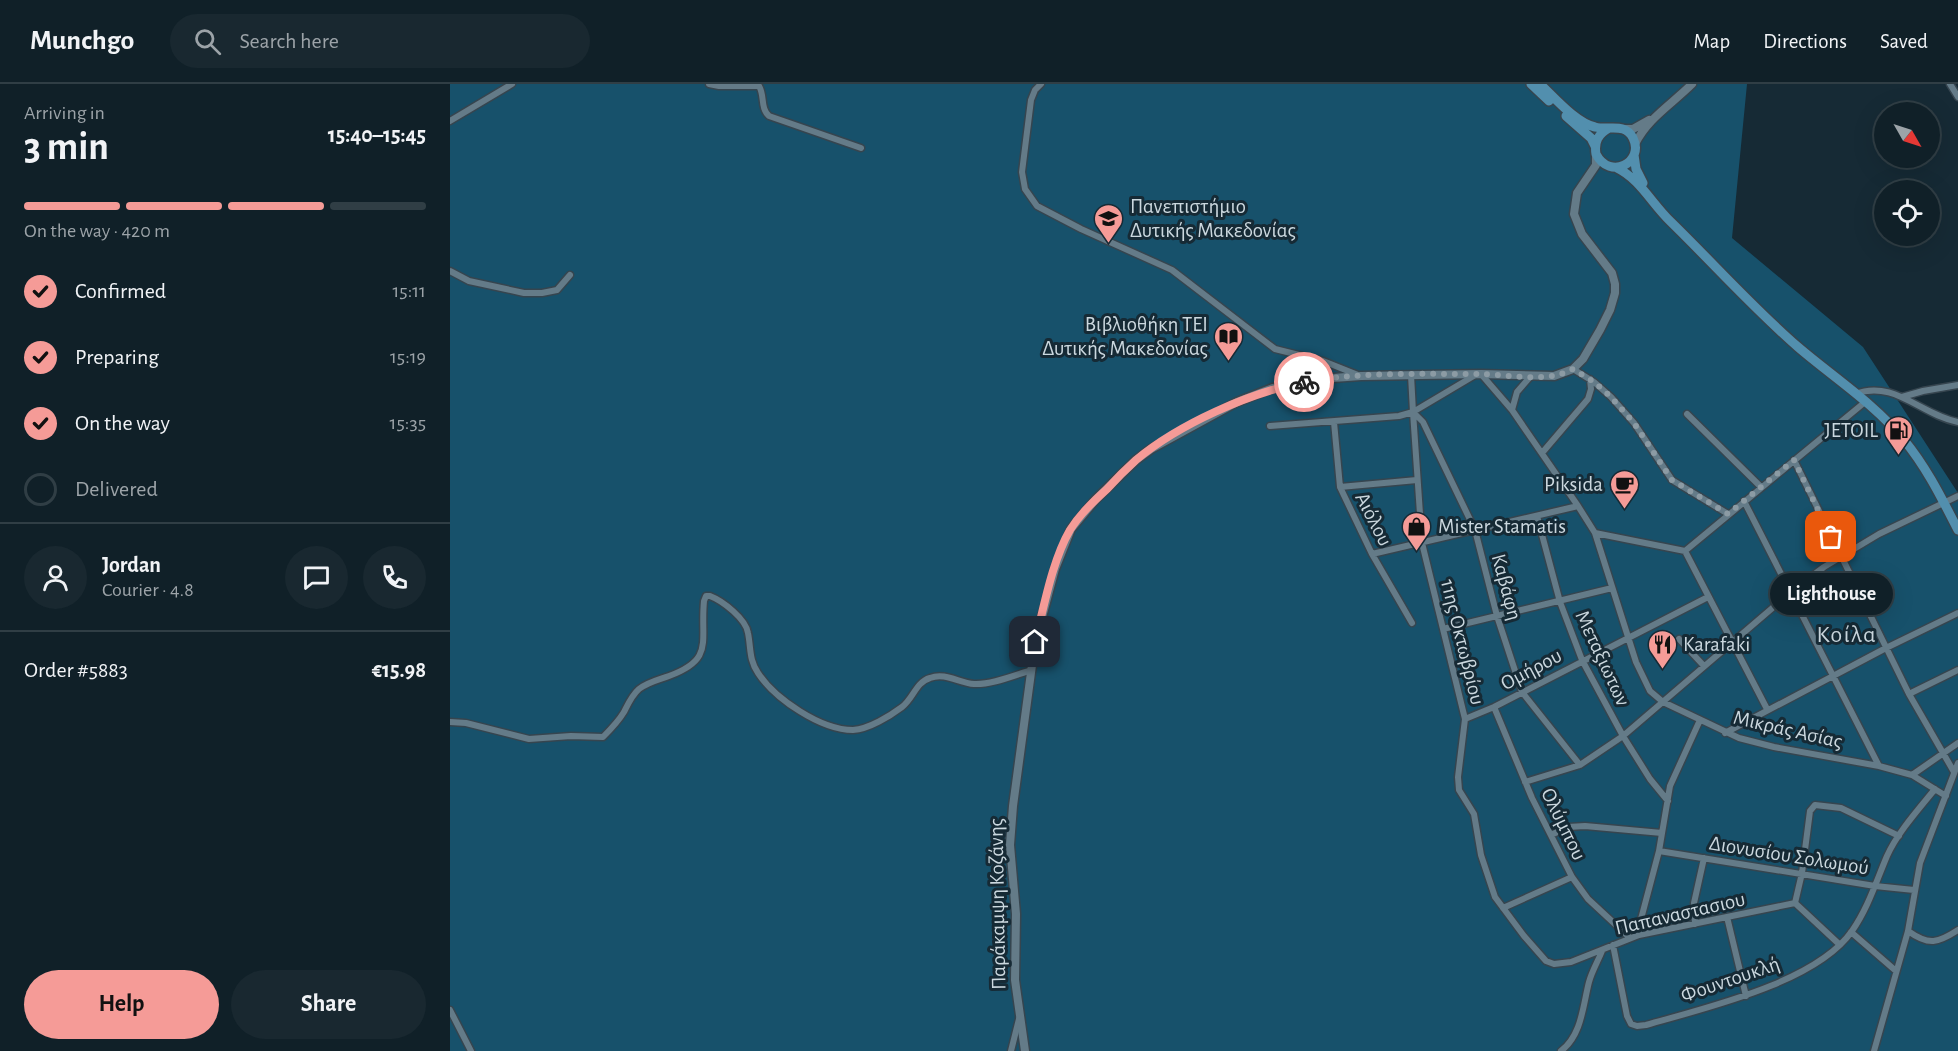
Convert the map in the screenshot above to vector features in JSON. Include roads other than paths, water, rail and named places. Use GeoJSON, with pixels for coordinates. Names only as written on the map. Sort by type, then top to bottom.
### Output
{"type":"FeatureCollection","features":[{"type":"Feature","properties":{"kind":"main road"},"geometry":{"type":"LineString","coordinates":[[1531,84],[1585,132],[1602,162],[1632,177],[1670,222],[1687,236]]}},
{"type":"Feature","properties":{"kind":"main road"},"geometry":{"type":"LineString","coordinates":[[1540,84],[1583,122],[1595,128],[1633,129],[1654,117]]}},
{"type":"Feature","properties":{"kind":"main road"},"geometry":{"type":"LineString","coordinates":[[1688,86],[1641,132],[1635,144],[1634,155],[1636,169],[1641,180],[1687,236],[1738,290],[1797,346],[1892,426],[1929,474],[1958,530]]}},
{"type":"Feature","properties":{"kind":"main road"},"geometry":{"type":"LineString","coordinates":[[1573,369],[1583,359],[1600,330],[1615,293],[1612,273],[1582,234],[1574,214],[1577,193],[1596,165],[1599,135],[1609,128]]}},
{"type":"Feature","properties":{"kind":"main road"},"geometry":{"type":"LineString","coordinates":[[1623,129],[1631,135],[1635,144]]}},
{"type":"Feature","properties":{"kind":"main road"},"geometry":{"type":"LineString","coordinates":[[1590,176],[1627,164],[1634,155]]}},
{"type":"Feature","properties":{"kind":"main road","name":"Παράκαμψη Κοζάνης"},"geometry":{"type":"LineString","coordinates":[[1025,1051],[1015,980],[1017,914],[1010,846],[1013,806],[1035,642],[1044,604],[1064,541],[1079,517],[1136,460],[1173,435],[1257,394],[1307,382],[1361,376],[1479,374],[1530,377],[1554,376],[1573,369]]}},
{"type":"Feature","properties":{"kind":"street"},"geometry":{"type":"LineString","coordinates":[[450,122],[512,84]]}},
{"type":"Feature","properties":{"kind":"street"},"geometry":{"type":"LineString","coordinates":[[709,84],[759,86],[763,93],[763,107],[769,116],[861,148]]}},
{"type":"Feature","properties":{"kind":"street"},"geometry":{"type":"LineString","coordinates":[[1041,84],[1035,90],[1031,100],[1023,152],[1023,181],[1027,195],[1037,206],[1081,229],[1172,270],[1275,349],[1323,361],[1361,376]]}},
{"type":"Feature","properties":{"kind":"street"},"geometry":{"type":"LineString","coordinates":[[1950,84],[1958,97]]}},
{"type":"Feature","properties":{"kind":"street"},"geometry":{"type":"LineString","coordinates":[[450,271],[469,281],[524,293],[557,290],[570,275]]}},
{"type":"Feature","properties":{"kind":"street"},"geometry":{"type":"LineString","coordinates":[[1573,369],[1590,379],[1611,397],[1634,423],[1672,480],[1728,514]]}},
{"type":"Feature","properties":{"kind":"street"},"geometry":{"type":"LineString","coordinates":[[1270,426],[1399,416],[1413,412],[1479,374]]}},
{"type":"Feature","properties":{"kind":"street","name":"Μικράς Ασίας"},"geometry":{"type":"LineString","coordinates":[[1479,374],[1512,410],[1595,533],[1628,637],[1645,684],[1650,691],[1663,702],[1725,733],[1766,746],[1879,766],[1912,775],[1946,796]]}},
{"type":"Feature","properties":{"kind":"street"},"geometry":{"type":"LineString","coordinates":[[1411,375],[1413,412]]}},
{"type":"Feature","properties":{"kind":"street"},"geometry":{"type":"LineString","coordinates":[[1512,410],[1517,392],[1530,377]]}},
{"type":"Feature","properties":{"kind":"street"},"geometry":{"type":"LineString","coordinates":[[1542,453],[1587,399],[1591,389],[1590,379]]}},
{"type":"Feature","properties":{"kind":"street"},"geometry":{"type":"LineString","coordinates":[[1902,397],[1958,385]]}},
{"type":"Feature","properties":{"kind":"street"},"geometry":{"type":"LineString","coordinates":[[1855,394],[1873,389],[1902,397],[1940,418],[1958,422]]}},
{"type":"Feature","properties":{"kind":"street"},"geometry":{"type":"LineString","coordinates":[[1685,551],[1865,402]]}},
{"type":"Feature","properties":{"kind":"street","name":"11ης Οκτωβρίου"},"geometry":{"type":"LineString","coordinates":[[1413,412],[1422,543],[1464,719],[1458,777],[1459,790],[1474,814],[1484,866],[1495,897],[1546,961],[1554,964],[1575,961]]}},
{"type":"Feature","properties":{"kind":"street","name":"Καβάφη"},"geometry":{"type":"LineString","coordinates":[[1413,412],[1423,422],[1475,530],[1497,616],[1522,692],[1580,765]]}},
{"type":"Feature","properties":{"kind":"street"},"geometry":{"type":"LineString","coordinates":[[1687,414],[1761,487]]}},
{"type":"Feature","properties":{"kind":"street","name":"Αιόλου"},"geometry":{"type":"LineString","coordinates":[[1334,422],[1340,487],[1372,554],[1412,622]]}},
{"type":"Feature","properties":{"kind":"street"},"geometry":{"type":"LineString","coordinates":[[1794,460],[1909,694],[1954,772]]}},
{"type":"Feature","properties":{"kind":"street"},"geometry":{"type":"LineString","coordinates":[[1340,487],[1417,480]]}},
{"type":"Feature","properties":{"kind":"street"},"geometry":{"type":"LineString","coordinates":[[1525,782],[1580,765],[1596,756],[1623,736],[1791,592],[1840,556],[1879,534],[1958,496]]}},
{"type":"Feature","properties":{"kind":"street"},"geometry":{"type":"LineString","coordinates":[[1744,501],[1879,766]]}},
{"type":"Feature","properties":{"kind":"street"},"geometry":{"type":"LineString","coordinates":[[1372,554],[1578,506]]}},
{"type":"Feature","properties":{"kind":"street","name":"Μεταξιωτων"},"geometry":{"type":"LineString","coordinates":[[1537,516],[1560,602],[1582,660],[1623,736],[1650,779],[1668,801]]}},
{"type":"Feature","properties":{"kind":"street"},"geometry":{"type":"LineString","coordinates":[[1595,533],[1685,551]]}},
{"type":"Feature","properties":{"kind":"street"},"geometry":{"type":"LineString","coordinates":[[1685,551],[1767,709]]}},
{"type":"Feature","properties":{"kind":"street"},"geometry":{"type":"LineString","coordinates":[[1443,628],[1612,588]]}},
{"type":"Feature","properties":{"kind":"street"},"geometry":{"type":"LineString","coordinates":[[450,722],[466,723],[529,739],[571,736],[603,737],[617,722],[640,688],[649,682],[690,667],[696,662],[701,650],[706,596],[710,596],[727,607],[744,624],[748,633],[752,662],[768,685],[802,713],[838,728],[855,730],[887,717],[905,705],[922,682],[933,676],[984,684],[1032,670]]}},
{"type":"Feature","properties":{"kind":"street","name":"Ομήρου"},"geometry":{"type":"LineString","coordinates":[[1464,719],[1494,707],[1708,597]]}},
{"type":"Feature","properties":{"kind":"street"},"geometry":{"type":"LineString","coordinates":[[1725,733],[1767,709],[1958,613]]}},
{"type":"Feature","properties":{"kind":"street"},"geometry":{"type":"LineString","coordinates":[[1679,639],[1704,666]]}},
{"type":"Feature","properties":{"kind":"street"},"geometry":{"type":"LineString","coordinates":[[1909,694],[1958,670]]}},
{"type":"Feature","properties":{"kind":"street","name":"Ολύμπου"},"geometry":{"type":"LineString","coordinates":[[1494,707],[1525,782],[1572,877],[1588,899],[1630,938]]}},
{"type":"Feature","properties":{"kind":"street"},"geometry":{"type":"LineString","coordinates":[[1639,935],[1677,767],[1700,720]]}},
{"type":"Feature","properties":{"kind":"street"},"geometry":{"type":"LineString","coordinates":[[1912,775],[1958,743]]}},
{"type":"Feature","properties":{"kind":"street"},"geometry":{"type":"LineString","coordinates":[[1874,1051],[1908,931],[1920,863],[1958,763]]}},
{"type":"Feature","properties":{"kind":"street","name":"Φουντουκλή"},"geometry":{"type":"LineString","coordinates":[[1613,945],[1627,1016],[1634,1026],[1646,1025],[1746,996],[1798,972],[1840,945],[1851,932],[1866,908],[1888,855],[1899,836],[1935,789]]}},
{"type":"Feature","properties":{"kind":"street"},"geometry":{"type":"LineString","coordinates":[[1840,945],[1795,903],[1812,807],[1819,804],[1841,808],[1899,836]]}},
{"type":"Feature","properties":{"kind":"street"},"geometry":{"type":"LineString","coordinates":[[1551,835],[1574,826],[1662,833]]}},
{"type":"Feature","properties":{"kind":"street","name":"Διονυσίου Σολωμού"},"geometry":{"type":"LineString","coordinates":[[1659,851],[1875,886],[1914,890]]}},
{"type":"Feature","properties":{"kind":"street"},"geometry":{"type":"LineString","coordinates":[[1695,924],[1694,903],[1704,858]]}},
{"type":"Feature","properties":{"kind":"street"},"geometry":{"type":"LineString","coordinates":[[1503,908],[1572,877]]}},
{"type":"Feature","properties":{"kind":"street","name":"Παπαναστασιου"},"geometry":{"type":"LineString","coordinates":[[1575,961],[1639,935],[1795,903]]}},
{"type":"Feature","properties":{"kind":"street"},"geometry":{"type":"LineString","coordinates":[[1727,917],[1746,996]]}},
{"type":"Feature","properties":{"kind":"street"},"geometry":{"type":"LineString","coordinates":[[1908,931],[1922,939],[1940,941],[1958,930]]}},
{"type":"Feature","properties":{"kind":"street"},"geometry":{"type":"LineString","coordinates":[[1851,932],[1896,971]]}},
{"type":"Feature","properties":{"kind":"street"},"geometry":{"type":"LineString","coordinates":[[1561,1051],[1572,1040],[1579,1023],[1590,979],[1602,950]]}},
{"type":"Feature","properties":{"kind":"street"},"geometry":{"type":"LineString","coordinates":[[450,1010],[471,1051]]}},
{"type":"Feature","properties":{"kind":"street"},"geometry":{"type":"LineString","coordinates":[[1011,1051],[1020,1015]]}},
{"type":"Feature","properties":{"kind":"place","name":"Πανεπιστήμιο Δυτικής Μακεδονίας"},"geometry":{"type":"Point","coordinates":[1109,244]}},
{"type":"Feature","properties":{"kind":"place","name":"Βιβλιοθήκη ΤΕΙ Δυτικής Μακεδονίας"},"geometry":{"type":"Point","coordinates":[1229,362]}},
{"type":"Feature","properties":{"kind":"place","name":"JETOIL"},"geometry":{"type":"Point","coordinates":[1899,456]}},
{"type":"Feature","properties":{"kind":"place","name":"Piksida"},"geometry":{"type":"Point","coordinates":[1624,510]}},
{"type":"Feature","properties":{"kind":"place","name":"Lighthouse"},"geometry":{"type":"Point","coordinates":[1831,537]}},
{"type":"Feature","properties":{"kind":"place","name":"Mister Stamatis"},"geometry":{"type":"Point","coordinates":[1417,552]}},
{"type":"Feature","properties":{"kind":"place","name":"Karafaki"},"geometry":{"type":"Point","coordinates":[1662,670]}},
{"type":"Feature","properties":{"kind":"district","name":"Κοίλα"},"geometry":{"type":"Point","coordinates":[1847,634]}}]}
